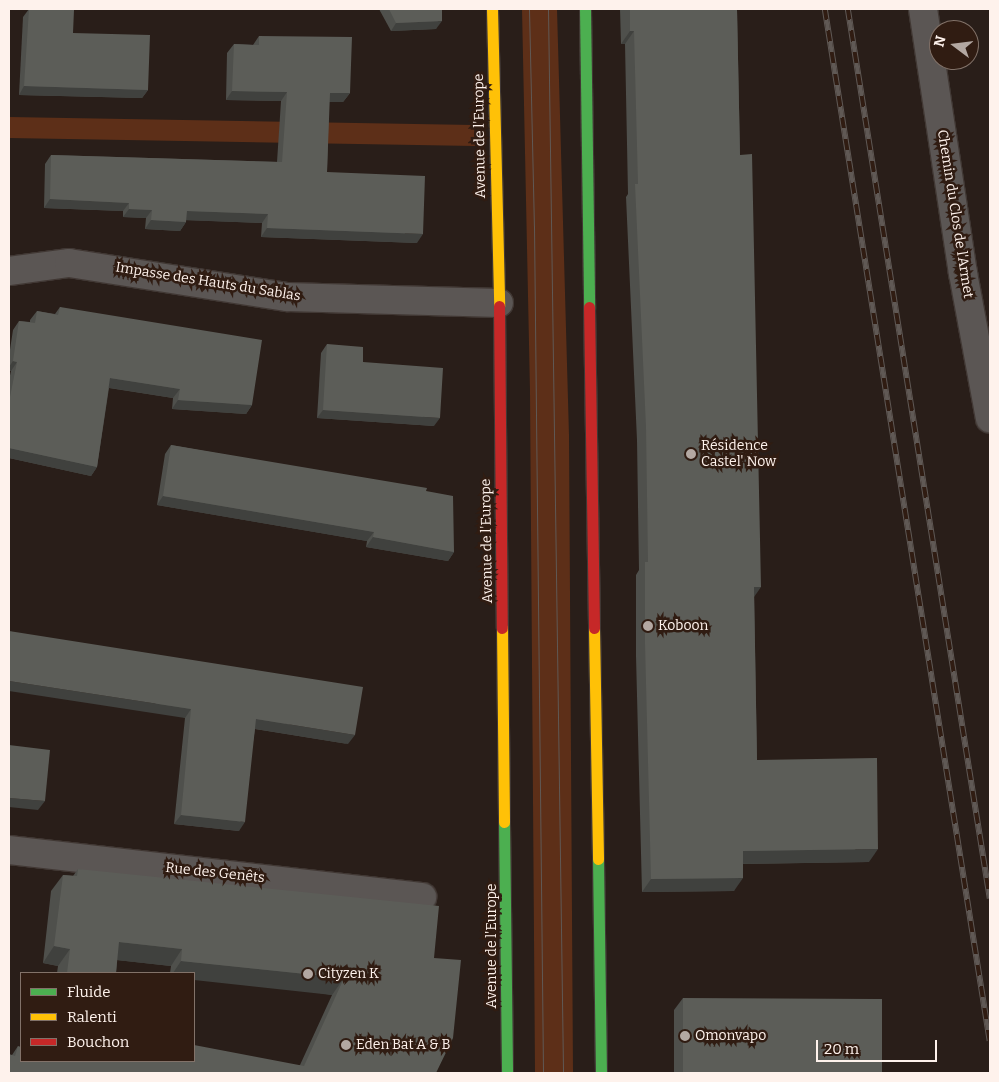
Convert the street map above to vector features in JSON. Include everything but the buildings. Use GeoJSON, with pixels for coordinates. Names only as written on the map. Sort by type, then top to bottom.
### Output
{"type":"FeatureCollection","features":[{"type":"Feature","properties":{"kind":"main road","name":"Avenue de l'Europe"},"geometry":{"type":"LineString","coordinates":[[492,9],[499,302],[507,1073]]}},
{"type":"Feature","properties":{"kind":"main road"},"geometry":{"type":"LineString","coordinates":[[585,9],[601,1073]]}},
{"type":"Feature","properties":{"kind":"street","name":"Chemin du Clos de l'Armet"},"geometry":{"type":"LineString","coordinates":[[923,9],[964,273],[990,419]]}},
{"type":"Feature","properties":{"kind":"street","name":"Impasse des Hauts du Sablas"},"geometry":{"type":"LineString","coordinates":[[9,271],[68,263],[287,297],[499,302]]}},
{"type":"Feature","properties":{"kind":"street","name":"Rue des Genêts"},"geometry":{"type":"LineString","coordinates":[[9,850],[422,897]]}},
{"type":"Feature","properties":{"kind":"shaded area"},"geometry":{"type":"Polygon","coordinates":[[[522,9],[557,9],[569,435],[573,1073],[535,1073],[530,391],[522,9]]]}},
{"type":"Feature","properties":{"kind":"shaded area"},"geometry":{"type":"Polygon","coordinates":[[[9,117],[474,125],[475,146],[9,138],[9,117]]]}},
{"type":"Feature","properties":{"kind":"tram line"},"geometry":{"type":"LineString","coordinates":[[529,9],[534,226],[543,1073]]}},
{"type":"Feature","properties":{"kind":"tram line"},"geometry":{"type":"LineString","coordinates":[[548,9],[563,1073]]}},
{"type":"Feature","properties":{"kind":"railway"},"geometry":{"type":"LineString","coordinates":[[825,9],[990,1041]]}},
{"type":"Feature","properties":{"kind":"railway"},"geometry":{"type":"LineString","coordinates":[[848,9],[990,899]]}},
{"type":"Feature","properties":{"kind":"traffic: fast"},"geometry":{"type":"LineString","coordinates":[[585,9],[589,307]]}},
{"type":"Feature","properties":{"kind":"traffic: fast"},"geometry":{"type":"LineString","coordinates":[[504,822],[507,1073]]}},
{"type":"Feature","properties":{"kind":"traffic: fast"},"geometry":{"type":"LineString","coordinates":[[598,859],[601,1073]]}},
{"type":"Feature","properties":{"kind":"traffic: slow"},"geometry":{"type":"LineString","coordinates":[[492,9],[499,306]]}},
{"type":"Feature","properties":{"kind":"traffic: slow"},"geometry":{"type":"LineString","coordinates":[[502,628],[504,822]]}},
{"type":"Feature","properties":{"kind":"traffic: slow"},"geometry":{"type":"LineString","coordinates":[[594,628],[598,859]]}},
{"type":"Feature","properties":{"kind":"traffic: jam"},"geometry":{"type":"LineString","coordinates":[[499,306],[502,628]]}},
{"type":"Feature","properties":{"kind":"traffic: jam"},"geometry":{"type":"LineString","coordinates":[[589,307],[594,628]]}},
{"type":"Feature","properties":{"kind":"place","name":"Résidence Castel' Now"},"geometry":{"type":"Point","coordinates":[691,454]}},
{"type":"Feature","properties":{"kind":"place","name":"Koboon"},"geometry":{"type":"Point","coordinates":[648,626]}},
{"type":"Feature","properties":{"kind":"place","name":"Cityzen K"},"geometry":{"type":"Point","coordinates":[308,974]}},
{"type":"Feature","properties":{"kind":"place","name":"Omonvapo"},"geometry":{"type":"Point","coordinates":[685,1036]}},
{"type":"Feature","properties":{"kind":"place","name":"Eden Bat A & B"},"geometry":{"type":"Point","coordinates":[346,1045]}}]}
